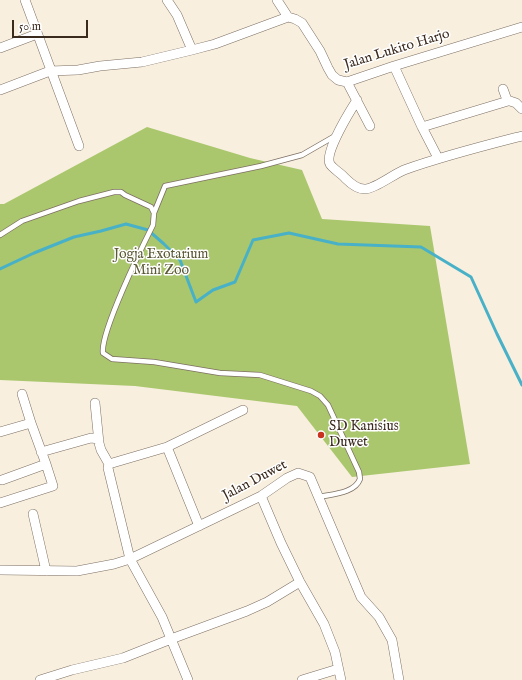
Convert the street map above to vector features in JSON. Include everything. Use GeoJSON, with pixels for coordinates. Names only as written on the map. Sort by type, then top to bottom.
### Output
{"type":"FeatureCollection","features":[{"type":"Feature","properties":{"kind":"street"},"geometry":{"type":"LineString","coordinates":[[25,0],[79,146]]}},
{"type":"Feature","properties":{"kind":"street"},"geometry":{"type":"LineString","coordinates":[[167,0],[178,15],[192,50]]}},
{"type":"Feature","properties":{"kind":"street"},"geometry":{"type":"LineString","coordinates":[[0,90],[50,71],[78,70],[100,66],[142,62],[215,44],[288,17],[277,0]]}},
{"type":"Feature","properties":{"kind":"street","name":"Jalan Lukito Harjo"},"geometry":{"type":"LineString","coordinates":[[288,17],[302,22],[320,50],[332,75],[338,80],[347,82],[522,27]]}},
{"type":"Feature","properties":{"kind":"street"},"geometry":{"type":"LineString","coordinates":[[0,48],[37,34]]}},
{"type":"Feature","properties":{"kind":"street"},"geometry":{"type":"LineString","coordinates":[[394,66],[438,158]]}},
{"type":"Feature","properties":{"kind":"street"},"geometry":{"type":"LineString","coordinates":[[347,82],[370,126]]}},
{"type":"Feature","properties":{"kind":"street"},"geometry":{"type":"LineString","coordinates":[[503,89],[508,101]]}},
{"type":"Feature","properties":{"kind":"street"},"geometry":{"type":"LineString","coordinates":[[357,100],[330,150],[330,163],[351,184],[362,189],[373,187],[402,171],[438,158],[522,136]]}},
{"type":"Feature","properties":{"kind":"street"},"geometry":{"type":"LineString","coordinates":[[422,127],[508,101],[516,103],[522,109]]}},
{"type":"Feature","properties":{"kind":"street"},"geometry":{"type":"LineString","coordinates":[[0,503],[53,486],[22,394]]}},
{"type":"Feature","properties":{"kind":"street"},"geometry":{"type":"LineString","coordinates":[[95,403],[101,450],[109,464],[108,468],[130,559],[162,617],[188,680]]}},
{"type":"Feature","properties":{"kind":"street"},"geometry":{"type":"LineString","coordinates":[[109,464],[167,447],[243,410]]}},
{"type":"Feature","properties":{"kind":"street"},"geometry":{"type":"LineString","coordinates":[[0,432],[31,424]]}},
{"type":"Feature","properties":{"kind":"street"},"geometry":{"type":"LineString","coordinates":[[41,452],[91,438],[99,440]]}},
{"type":"Feature","properties":{"kind":"street"},"geometry":{"type":"LineString","coordinates":[[167,447],[198,526]]}},
{"type":"Feature","properties":{"kind":"street"},"geometry":{"type":"LineString","coordinates":[[2,480],[46,464]]}},
{"type":"Feature","properties":{"kind":"street","name":"Jalan Duwet"},"geometry":{"type":"LineString","coordinates":[[0,570],[77,571],[114,564],[130,559],[260,496],[286,478],[298,473],[310,477],[361,597],[378,618],[392,640],[399,680]]}},
{"type":"Feature","properties":{"kind":"street"},"geometry":{"type":"LineString","coordinates":[[260,496],[300,582],[324,624],[335,652],[341,680]]}},
{"type":"Feature","properties":{"kind":"street"},"geometry":{"type":"LineString","coordinates":[[33,514],[46,571]]}},
{"type":"Feature","properties":{"kind":"street"},"geometry":{"type":"LineString","coordinates":[[45,679],[72,670],[123,658],[247,611],[267,602],[300,582]]}},
{"type":"Feature","properties":{"kind":"street"},"geometry":{"type":"LineString","coordinates":[[302,680],[315,678],[338,669]]}},
{"type":"Feature","properties":{"kind":"lane"},"geometry":{"type":"LineString","coordinates":[[319,497],[350,490],[355,487],[360,479],[359,472],[328,404],[320,396],[311,391],[260,375],[220,373],[154,362],[112,359],[103,353],[102,348],[105,334],[153,225],[154,213],[165,186],[261,166],[302,155],[338,134]]}},
{"type":"Feature","properties":{"kind":"lane"},"geometry":{"type":"LineString","coordinates":[[0,236],[22,221],[79,201],[114,192],[121,192],[125,196],[151,207],[154,213]]}},
{"type":"Feature","properties":{"kind":"green space","name":"Jogja Exotarium Mini Zoo"},"geometry":{"type":"Polygon","coordinates":[[[147,127],[250,158],[302,170],[322,219],[430,226],[470,464],[352,477],[297,406],[135,386],[0,380],[0,204],[4,204],[147,127]]]}},
{"type":"Feature","properties":{"kind":"waterway"},"geometry":{"type":"LineString","coordinates":[[0,269],[74,237],[126,224],[148,230],[180,260],[196,302],[213,290],[235,282],[253,240],[289,233],[338,244],[421,247],[471,277],[522,385]]}},
{"type":"Feature","properties":{"kind":"place","name":"SD Kanisius Duwet"},"geometry":{"type":"Point","coordinates":[321,435]}}]}
